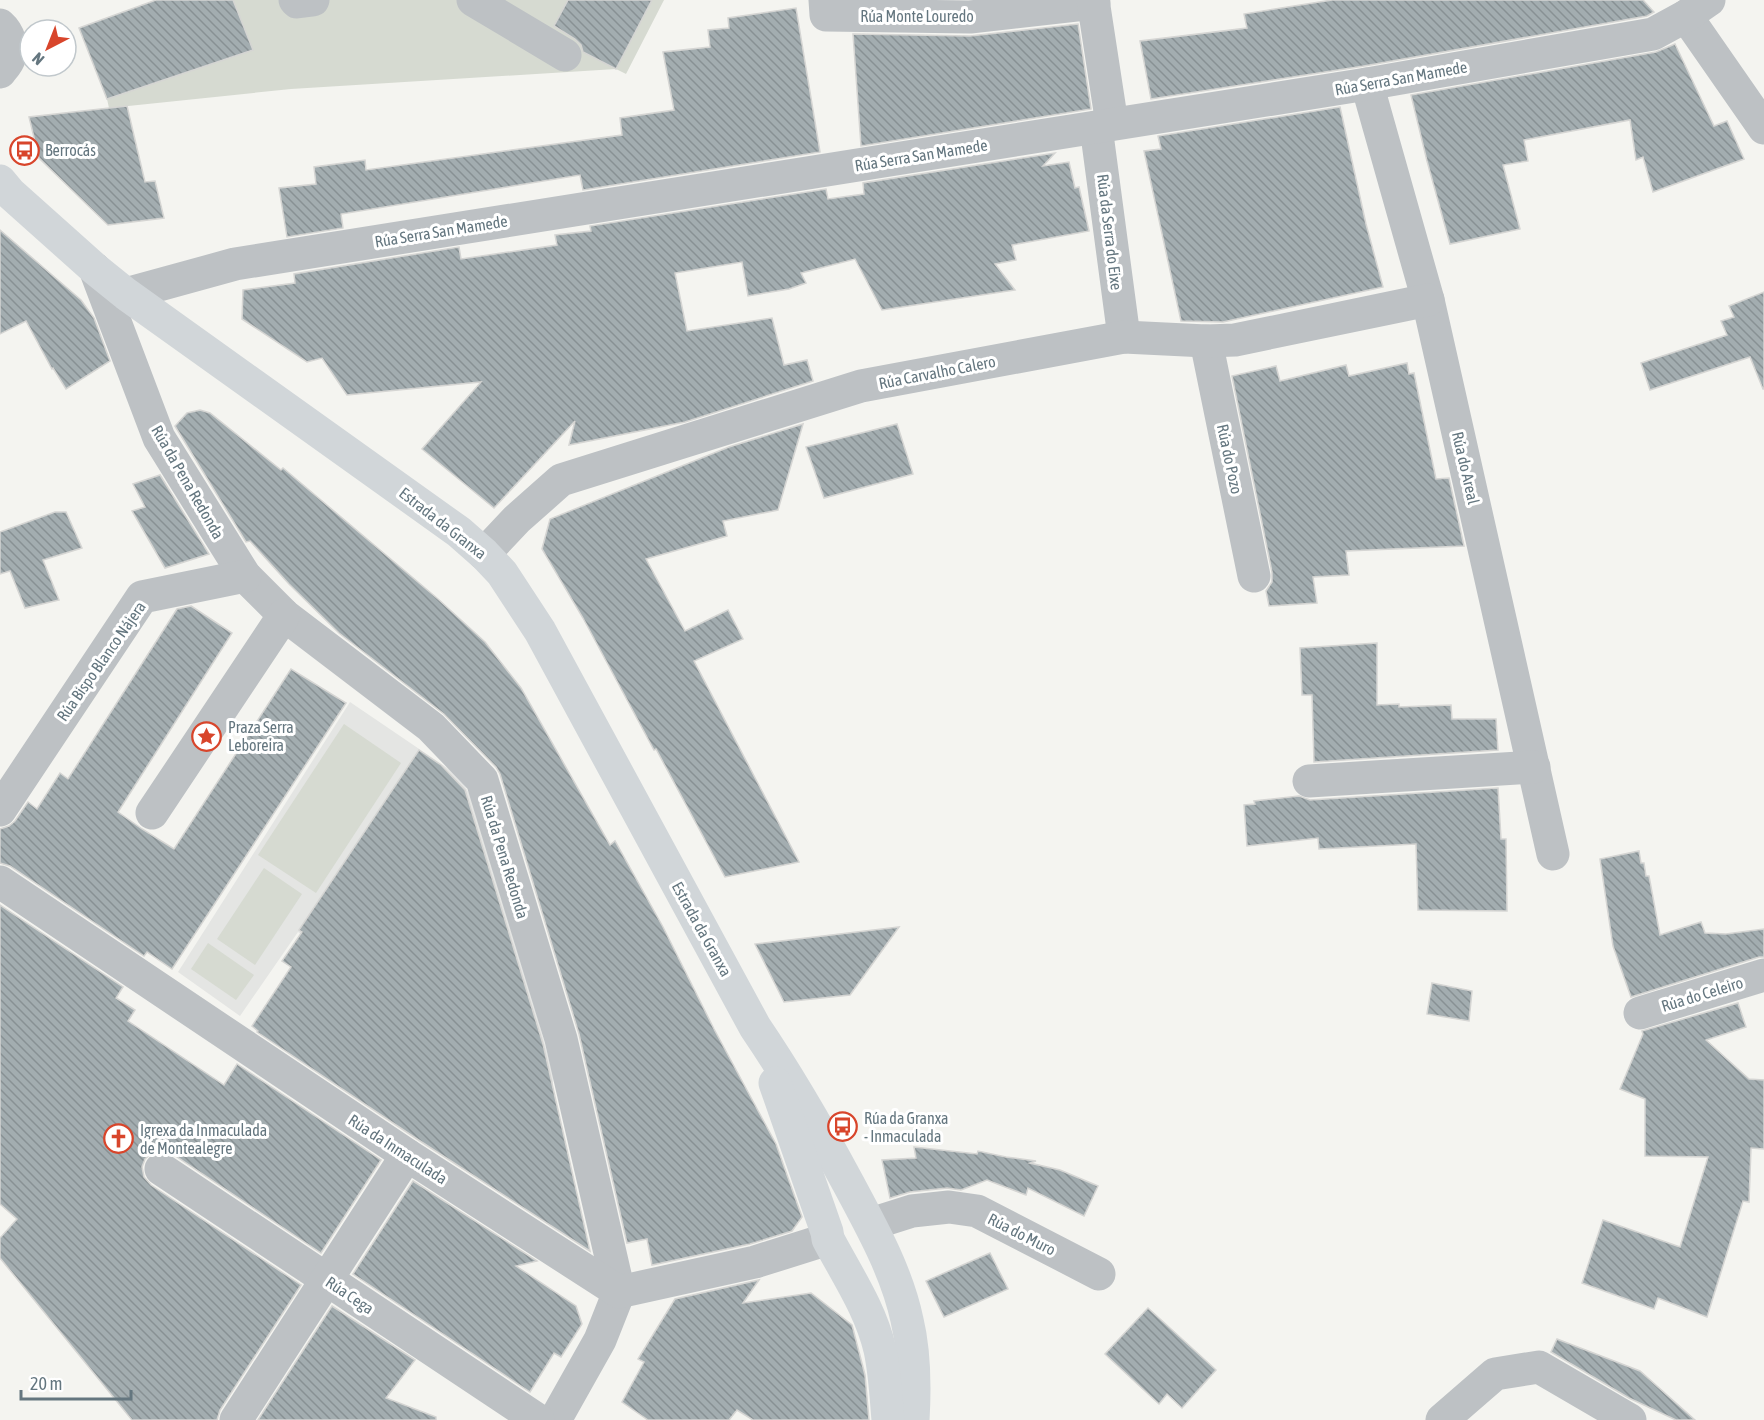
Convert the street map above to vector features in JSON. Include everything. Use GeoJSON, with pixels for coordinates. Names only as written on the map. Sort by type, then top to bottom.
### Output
{"type":"FeatureCollection","features":[{"type":"Feature","properties":{"kind":"main road","name":"Estrada da Granxa"},"geometry":{"type":"LineString","coordinates":[[0,181],[10,193],[126,294],[459,532],[502,573],[540,631],[755,1026],[788,1076],[870,1224],[901,1296],[908,1322],[914,1374],[913,1420]]}},
{"type":"Feature","properties":{"kind":"main road","name":"Estrada da Granxa"},"geometry":{"type":"LineString","coordinates":[[755,1026],[829,1239],[871,1322],[881,1358],[888,1420]]}},
{"type":"Feature","properties":{"kind":"main road"},"geometry":{"type":"LineString","coordinates":[[829,1239],[836,1251],[850,1256],[857,1254],[869,1246],[870,1224]]}},
{"type":"Feature","properties":{"kind":"street"},"geometry":{"type":"LineString","coordinates":[[295,0],[297,2],[313,0]]}},
{"type":"Feature","properties":{"kind":"street"},"geometry":{"type":"LineString","coordinates":[[473,0],[565,56]]}},
{"type":"Feature","properties":{"kind":"street","name":"Rúa Monte Louredo"},"geometry":{"type":"LineString","coordinates":[[825,0],[826,15],[970,17],[1094,2]]}},
{"type":"Feature","properties":{"kind":"street","name":"Rúa da Serra do Eixe"},"geometry":{"type":"LineString","coordinates":[[1094,2],[1124,337]]}},
{"type":"Feature","properties":{"kind":"street"},"geometry":{"type":"LineString","coordinates":[[1697,8],[1764,128]]}},
{"type":"Feature","properties":{"kind":"street","name":"Rúa Serra San Mamede"},"geometry":{"type":"LineString","coordinates":[[126,294],[235,264],[1367,84],[1653,34],[1697,8]]}},
{"type":"Feature","properties":{"kind":"street"},"geometry":{"type":"LineString","coordinates":[[0,25],[11,42],[10,58],[0,72]]}},
{"type":"Feature","properties":{"kind":"street","name":"Rúa do Areal"},"geometry":{"type":"LineString","coordinates":[[1367,84],[1428,300],[1553,854]]}},
{"type":"Feature","properties":{"kind":"street","name":"Rúa da Pena Redonda"},"geometry":{"type":"LineString","coordinates":[[95,269],[159,438],[245,576],[284,615],[431,727],[482,780],[561,1039],[619,1292]]}},
{"type":"Feature","properties":{"kind":"street","name":"Rúa Carvalho Calero"},"geometry":{"type":"LineString","coordinates":[[484,554],[517,519],[561,480],[861,386],[1124,337],[1235,340],[1428,300]]}},
{"type":"Feature","properties":{"kind":"street","name":"Rúa do Pozo"},"geometry":{"type":"LineString","coordinates":[[1206,341],[1254,576]]}},
{"type":"Feature","properties":{"kind":"street","name":"Rúa Bispo Blanco Nájera"},"geometry":{"type":"LineString","coordinates":[[0,810],[142,597],[245,576]]}},
{"type":"Feature","properties":{"kind":"street"},"geometry":{"type":"LineString","coordinates":[[152,813],[284,615]]}},
{"type":"Feature","properties":{"kind":"street"},"geometry":{"type":"LineString","coordinates":[[1309,781],[1534,767]]}},
{"type":"Feature","properties":{"kind":"street","name":"Rúa da Inmaculada"},"geometry":{"type":"LineString","coordinates":[[0,882],[407,1155],[619,1292]]}},
{"type":"Feature","properties":{"kind":"street","name":"Rúa do Celeiro"},"geometry":{"type":"LineString","coordinates":[[1640,1013],[1764,975]]}},
{"type":"Feature","properties":{"kind":"street"},"geometry":{"type":"LineString","coordinates":[[236,1420],[407,1155]]}},
{"type":"Feature","properties":{"kind":"street","name":"Rúa Cega"},"geometry":{"type":"LineString","coordinates":[[161,1169],[538,1420]]}},
{"type":"Feature","properties":{"kind":"street","name":"Rúa do Muro"},"geometry":{"type":"LineString","coordinates":[[870,1224],[912,1211],[949,1208],[976,1210],[1100,1274]]}},
{"type":"Feature","properties":{"kind":"street"},"geometry":{"type":"LineString","coordinates":[[555,1420],[600,1340],[619,1292],[755,1262],[829,1239]]}},
{"type":"Feature","properties":{"kind":"street"},"geometry":{"type":"LineString","coordinates":[[1442,1420],[1495,1374],[1539,1367],[1629,1420]]}},
{"type":"Feature","properties":{"kind":"shaded area"},"geometry":{"type":"Polygon","coordinates":[[[233,0],[664,0],[626,74],[616,69],[291,89],[109,108],[107,99],[253,50],[233,0]]]}},
{"type":"Feature","properties":{"kind":"shaded area"},"geometry":{"type":"Polygon","coordinates":[[[350,702],[459,776],[484,819],[554,1078],[549,1099],[298,932],[240,1016],[178,972],[350,702]]]}},
{"type":"Feature","properties":{"kind":"shaded area"},"geometry":{"type":"Polygon","coordinates":[[[344,724],[401,763],[316,893],[258,855],[344,724]]]}},
{"type":"Feature","properties":{"kind":"shaded area"},"geometry":{"type":"Polygon","coordinates":[[[264,868],[302,894],[255,965],[217,939],[264,868]]]}},
{"type":"Feature","properties":{"kind":"shaded area"},"geometry":{"type":"Polygon","coordinates":[[[208,943],[254,975],[236,1000],[191,969],[208,943]]]}},
{"type":"Feature","properties":{"kind":"building"},"geometry":{"type":"Polygon","coordinates":[[[156,0],[233,0],[253,50],[107,99],[79,28],[156,0]]]}},
{"type":"Feature","properties":{"kind":"building"},"geometry":{"type":"Polygon","coordinates":[[[568,0],[652,0],[616,69],[583,52],[581,45],[575,39],[554,26],[568,0]]]}},
{"type":"Feature","properties":{"kind":"building"},"geometry":{"type":"Polygon","coordinates":[[[1332,0],[1643,0],[1654,12],[1647,16],[1364,66],[1151,99],[1140,41],[1247,28],[1244,14],[1332,0]]]}},
{"type":"Feature","properties":{"kind":"building"},"geometry":{"type":"Polygon","coordinates":[[[796,8],[820,152],[583,190],[580,175],[341,214],[343,228],[287,237],[279,188],[316,184],[314,167],[365,160],[366,170],[622,135],[620,118],[674,110],[663,52],[710,47],[708,30],[729,28],[728,18],[796,8]]]}},
{"type":"Feature","properties":{"kind":"building"},"geometry":{"type":"Polygon","coordinates":[[[1078,24],[1091,109],[861,146],[853,34],[970,36],[1078,24]]]}},
{"type":"Feature","properties":{"kind":"building"},"geometry":{"type":"Polygon","coordinates":[[[1675,44],[1714,126],[1727,121],[1744,159],[1653,192],[1643,157],[1636,160],[1630,120],[1524,140],[1528,161],[1503,165],[1520,229],[1450,244],[1411,95],[1656,52],[1675,44]]]}},
{"type":"Feature","properties":{"kind":"building"},"geometry":{"type":"Polygon","coordinates":[[[127,106],[145,182],[155,181],[164,218],[108,225],[39,158],[29,117],[127,106]]]}},
{"type":"Feature","properties":{"kind":"building"},"geometry":{"type":"Polygon","coordinates":[[[1340,107],[1366,224],[1383,287],[1223,322],[1181,321],[1144,151],[1161,149],[1158,136],[1340,107]]]}},
{"type":"Feature","properties":{"kind":"building"},"geometry":{"type":"Polygon","coordinates":[[[1055,153],[1043,166],[1069,162],[1075,188],[1079,187],[1089,231],[1012,245],[1016,260],[995,264],[1015,290],[882,310],[855,259],[801,273],[806,283],[789,289],[748,296],[742,262],[675,273],[687,331],[772,318],[784,365],[807,360],[813,381],[685,422],[569,445],[575,421],[494,508],[422,449],[481,382],[347,395],[322,358],[307,362],[242,319],[243,290],[295,283],[294,274],[459,247],[461,259],[557,245],[555,235],[591,231],[590,226],[826,189],[828,199],[864,194],[863,183],[1055,153]]]}},
{"type":"Feature","properties":{"kind":"building"},"geometry":{"type":"Polygon","coordinates":[[[0,230],[81,300],[94,318],[110,361],[66,389],[52,369],[26,321],[0,334],[0,230]]]}},
{"type":"Feature","properties":{"kind":"building"},"geometry":{"type":"Polygon","coordinates":[[[1764,292],[1764,389],[1750,357],[1650,390],[1641,363],[1727,335],[1721,321],[1734,317],[1729,306],[1764,292]]]}},
{"type":"Feature","properties":{"kind":"building"},"geometry":{"type":"Polygon","coordinates":[[[1407,363],[1409,374],[1414,373],[1436,479],[1449,478],[1464,546],[1346,551],[1349,575],[1313,577],[1317,603],[1269,606],[1266,591],[1272,582],[1272,572],[1232,376],[1276,366],[1280,381],[1346,365],[1349,376],[1407,363]]]}},
{"type":"Feature","properties":{"kind":"building"},"geometry":{"type":"Polygon","coordinates":[[[200,410],[210,413],[281,470],[283,468],[438,599],[485,642],[521,688],[610,845],[615,841],[663,927],[714,1029],[776,1144],[802,1217],[792,1231],[750,1244],[652,1265],[647,1239],[627,1243],[579,1034],[500,774],[496,767],[444,714],[339,633],[289,584],[250,541],[246,542],[175,426],[187,413],[200,410]]]}},
{"type":"Feature","properties":{"kind":"building"},"geometry":{"type":"Polygon","coordinates":[[[803,424],[778,510],[723,521],[727,536],[646,559],[685,631],[728,610],[743,639],[694,661],[799,862],[725,877],[583,618],[542,549],[550,519],[729,447],[803,424]]]}},
{"type":"Feature","properties":{"kind":"building"},"geometry":{"type":"Polygon","coordinates":[[[897,424],[913,474],[824,498],[806,447],[897,424]]]}},
{"type":"Feature","properties":{"kind":"building"},"geometry":{"type":"Polygon","coordinates":[[[160,475],[209,554],[165,568],[132,511],[145,507],[133,484],[160,475]]]}},
{"type":"Feature","properties":{"kind":"building"},"geometry":{"type":"Polygon","coordinates":[[[55,512],[66,512],[82,548],[43,560],[59,600],[25,608],[10,571],[0,574],[0,532],[55,512]]]}},
{"type":"Feature","properties":{"kind":"building"},"geometry":{"type":"Polygon","coordinates":[[[191,606],[232,633],[118,812],[142,829],[174,849],[291,669],[346,703],[172,969],[147,952],[144,956],[10,866],[0,863],[0,829],[15,821],[28,802],[37,809],[60,773],[68,779],[177,609],[191,606]]]}},
{"type":"Feature","properties":{"kind":"building"},"geometry":{"type":"Polygon","coordinates":[[[1377,643],[1377,705],[1399,704],[1399,707],[1451,705],[1452,719],[1496,719],[1498,750],[1314,762],[1312,695],[1302,695],[1300,648],[1377,643]]]}},
{"type":"Feature","properties":{"kind":"building"},"geometry":{"type":"Polygon","coordinates":[[[419,750],[441,765],[465,790],[543,1044],[590,1251],[417,1139],[257,1032],[252,1026],[291,967],[282,961],[302,932],[299,930],[419,750]]]}},
{"type":"Feature","properties":{"kind":"building"},"geometry":{"type":"Polygon","coordinates":[[[1498,788],[1501,839],[1506,839],[1507,911],[1418,910],[1416,844],[1319,849],[1318,838],[1247,846],[1244,805],[1255,804],[1254,801],[1299,796],[1310,800],[1498,788]]]}},
{"type":"Feature","properties":{"kind":"building"},"geometry":{"type":"Polygon","coordinates":[[[1639,851],[1646,876],[1649,876],[1660,935],[1701,922],[1705,933],[1726,934],[1764,929],[1764,957],[1631,997],[1613,946],[1600,859],[1639,851]]]}},
{"type":"Feature","properties":{"kind":"building"},"geometry":{"type":"Polygon","coordinates":[[[0,905],[123,987],[116,998],[135,1010],[128,1021],[224,1085],[237,1064],[381,1160],[321,1253],[171,1153],[163,1150],[153,1152],[145,1159],[142,1167],[144,1177],[151,1185],[301,1285],[220,1410],[217,1420],[132,1420],[0,1258],[0,1238],[17,1219],[0,1204],[0,905]]]}},
{"type":"Feature","properties":{"kind":"building"},"geometry":{"type":"Polygon","coordinates":[[[899,927],[850,995],[784,1002],[755,944],[899,927]]]}},
{"type":"Feature","properties":{"kind":"building"},"geometry":{"type":"Polygon","coordinates":[[[1432,983],[1472,991],[1469,1021],[1427,1014],[1432,983]]]}},
{"type":"Feature","properties":{"kind":"building"},"geometry":{"type":"Polygon","coordinates":[[[1738,1003],[1746,1027],[1706,1040],[1749,1079],[1764,1080],[1764,1149],[1751,1148],[1749,1202],[1743,1201],[1707,1317],[1658,1298],[1654,1309],[1582,1283],[1603,1220],[1680,1247],[1708,1157],[1645,1156],[1645,1099],[1620,1089],[1643,1034],[1642,1031],[1738,1003]]]}},
{"type":"Feature","properties":{"kind":"building"},"geometry":{"type":"Polygon","coordinates":[[[914,1147],[977,1154],[978,1151],[1036,1161],[1030,1163],[1060,1170],[1098,1186],[1084,1216],[1028,1188],[1026,1195],[987,1180],[961,1190],[947,1188],[910,1192],[890,1198],[882,1160],[916,1158],[914,1147]]]}},
{"type":"Feature","properties":{"kind":"building"},"geometry":{"type":"Polygon","coordinates":[[[413,1181],[537,1261],[516,1266],[576,1306],[582,1324],[561,1357],[554,1353],[530,1392],[353,1274],[413,1181]]]}},
{"type":"Feature","properties":{"kind":"building"},"geometry":{"type":"Polygon","coordinates":[[[990,1253],[1008,1289],[944,1317],[926,1281],[990,1253]]]}},
{"type":"Feature","properties":{"kind":"building"},"geometry":{"type":"Polygon","coordinates":[[[759,1280],[743,1303],[811,1293],[852,1325],[865,1375],[869,1420],[753,1420],[737,1410],[729,1420],[648,1420],[622,1402],[644,1362],[638,1359],[675,1299],[759,1280]]]}},
{"type":"Feature","properties":{"kind":"building"},"geometry":{"type":"Polygon","coordinates":[[[332,1306],[415,1360],[386,1398],[436,1417],[436,1420],[258,1420],[332,1306]]]}},
{"type":"Feature","properties":{"kind":"building"},"geometry":{"type":"Polygon","coordinates":[[[1148,1308],[1216,1370],[1182,1408],[1167,1394],[1159,1404],[1105,1354],[1148,1308]]]}},
{"type":"Feature","properties":{"kind":"building"},"geometry":{"type":"Polygon","coordinates":[[[1557,1339],[1640,1371],[1695,1420],[1676,1420],[1629,1398],[1551,1352],[1557,1339]]]}},
{"type":"Feature","properties":{"kind":"place","name":"Berrocás"},"geometry":{"type":"Point","coordinates":[24,150]}},
{"type":"Feature","properties":{"kind":"place","name":"Praza Serra Leboreira"},"geometry":{"type":"Point","coordinates":[207,736]}},
{"type":"Feature","properties":{"kind":"place","name":"Rúa da Granxa - Inmaculada"},"geometry":{"type":"Point","coordinates":[843,1127]}},
{"type":"Feature","properties":{"kind":"place","name":"Igrexa da Inmaculada de Montealegre"},"geometry":{"type":"Point","coordinates":[119,1139]}}]}
